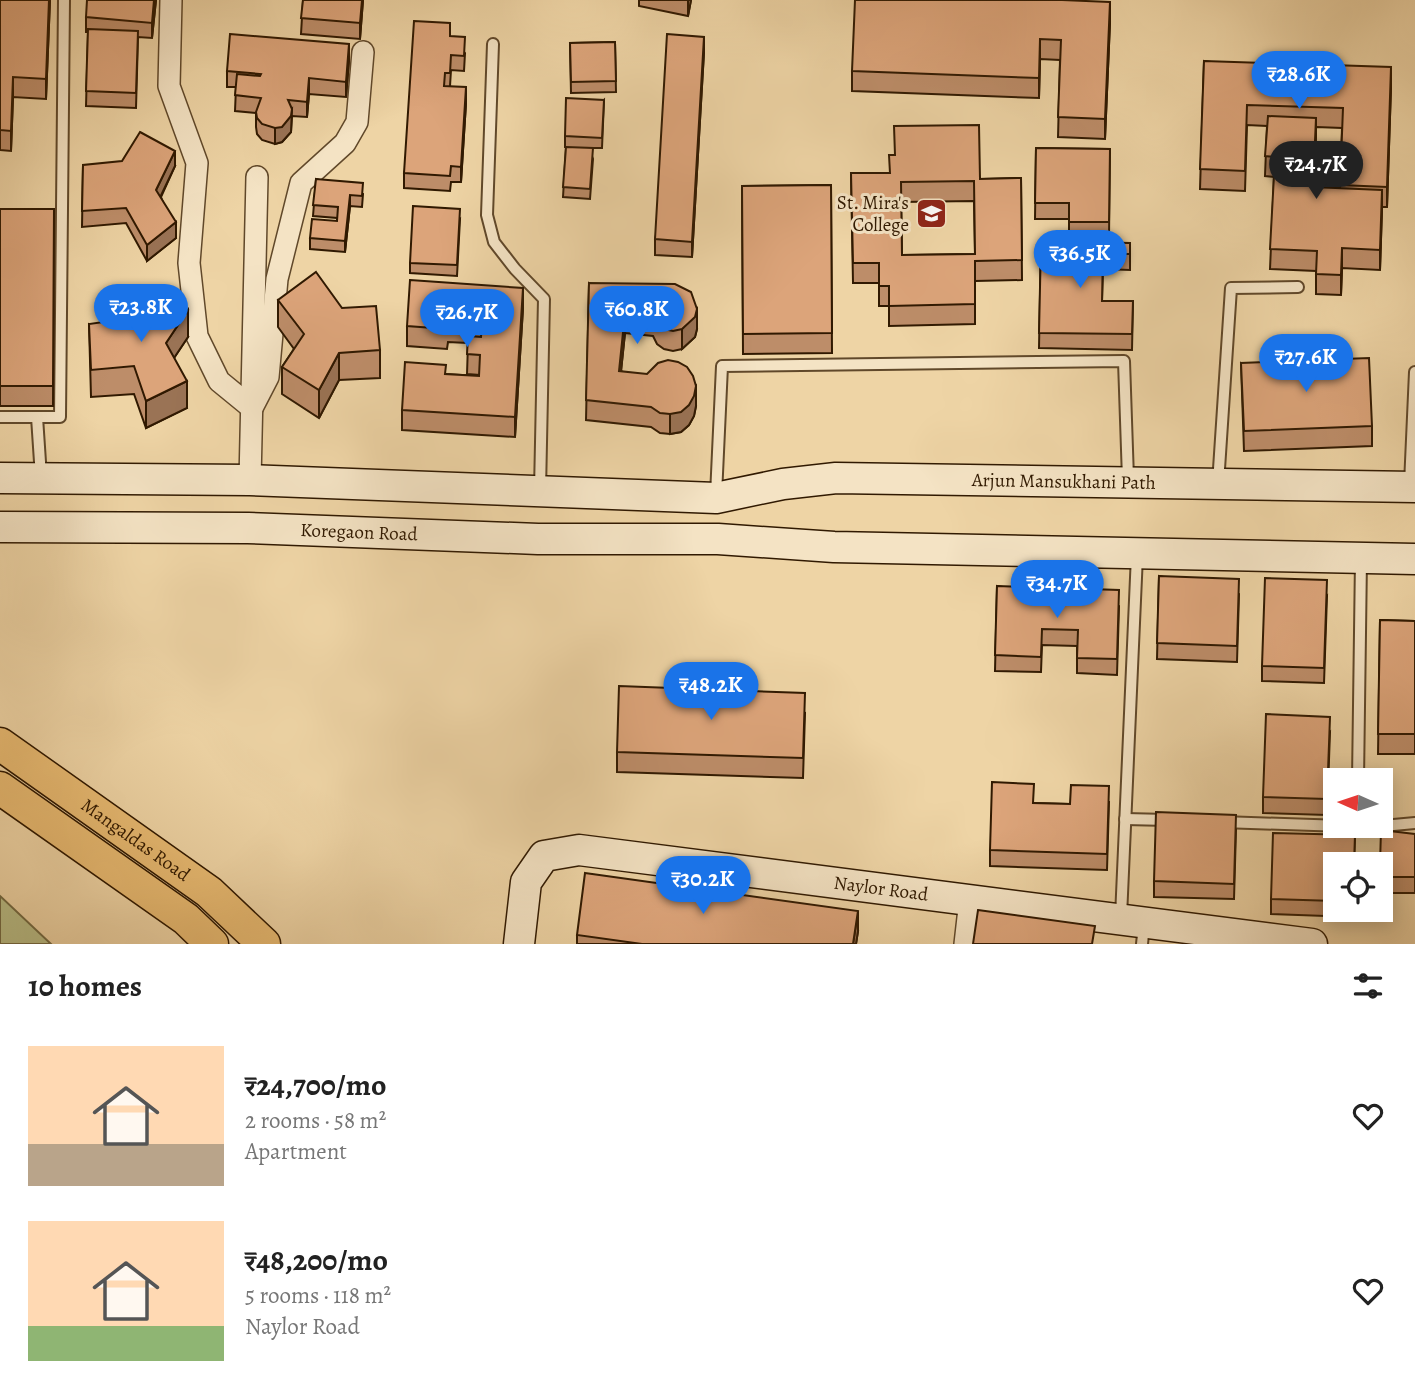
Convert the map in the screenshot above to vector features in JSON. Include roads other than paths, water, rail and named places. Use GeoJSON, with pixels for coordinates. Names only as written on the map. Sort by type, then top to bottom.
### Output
{"type":"FeatureCollection","features":[{"type":"Feature","properties":{"kind":"main road"},"geometry":{"type":"LineString","coordinates":[[0,478],[250,480],[716,498]]}},
{"type":"Feature","properties":{"kind":"main road","name":"Arjun Mansukhani Path"},"geometry":{"type":"LineString","coordinates":[[716,498],[783,484],[836,478],[1413,487]]}},
{"type":"Feature","properties":{"kind":"main road","name":"Koregaon Road"},"geometry":{"type":"LineString","coordinates":[[0,527],[248,528],[538,539],[718,539],[834,547],[1138,554]]}},
{"type":"Feature","properties":{"kind":"main road"},"geometry":{"type":"LineString","coordinates":[[1138,554],[1415,559]]}},
{"type":"Feature","properties":{"kind":"main road","name":"Mangaldas Road"},"geometry":{"type":"LineString","coordinates":[[0,744],[209,892],[264,944]]}},
{"type":"Feature","properties":{"kind":"main road","name":"Mangaldas Road"},"geometry":{"type":"LineString","coordinates":[[0,788],[186,919],[212,944]]}},
{"type":"Feature","properties":{"kind":"main road","name":"Naylor Road"},"geometry":{"type":"LineString","coordinates":[[519,944],[526,882],[544,856],[579,850],[644,870],[780,887],[970,900],[1136,929],[1212,938],[1312,944]]}},
{"type":"Feature","properties":{"kind":"street"},"geometry":{"type":"LineString","coordinates":[[171,0],[169,86],[197,163],[188,262],[197,336],[219,381],[252,408]]}},
{"type":"Feature","properties":{"kind":"street"},"geometry":{"type":"LineString","coordinates":[[252,408],[268,377],[277,279],[301,183],[345,143],[357,122],[363,52]]}},
{"type":"Feature","properties":{"kind":"street"},"geometry":{"type":"LineString","coordinates":[[250,480],[257,177]]}},
{"type":"Feature","properties":{"kind":"street"},"geometry":{"type":"LineString","coordinates":[[965,944],[970,900]]}},
{"type":"Feature","properties":{"kind":"lane"},"geometry":{"type":"LineString","coordinates":[[0,417],[60,417],[64,0]]}},
{"type":"Feature","properties":{"kind":"lane"},"geometry":{"type":"LineString","coordinates":[[493,44],[487,215],[494,242],[544,299],[540,490]]}},
{"type":"Feature","properties":{"kind":"lane"},"geometry":{"type":"LineString","coordinates":[[1218,484],[1231,289],[1298,287]]}},
{"type":"Feature","properties":{"kind":"lane"},"geometry":{"type":"LineString","coordinates":[[716,498],[722,366],[1124,361],[1128,482]]}},
{"type":"Feature","properties":{"kind":"lane"},"geometry":{"type":"LineString","coordinates":[[1413,487],[1415,372]]}},
{"type":"Feature","properties":{"kind":"lane"},"geometry":{"type":"LineString","coordinates":[[37,417],[41,478]]}},
{"type":"Feature","properties":{"kind":"lane"},"geometry":{"type":"LineString","coordinates":[[1136,929],[1125,819],[1138,554]]}},
{"type":"Feature","properties":{"kind":"lane"},"geometry":{"type":"LineString","coordinates":[[1358,768],[1361,558]]}},
{"type":"Feature","properties":{"kind":"lane"},"geometry":{"type":"LineString","coordinates":[[1125,819],[1180,821]]}},
{"type":"Feature","properties":{"kind":"lane"},"geometry":{"type":"LineString","coordinates":[[1207,822],[1372,827],[1415,822]]}},
{"type":"Feature","properties":{"kind":"place","name":"St. Mira's College"},"geometry":{"type":"Point","coordinates":[932,214]}}]}
